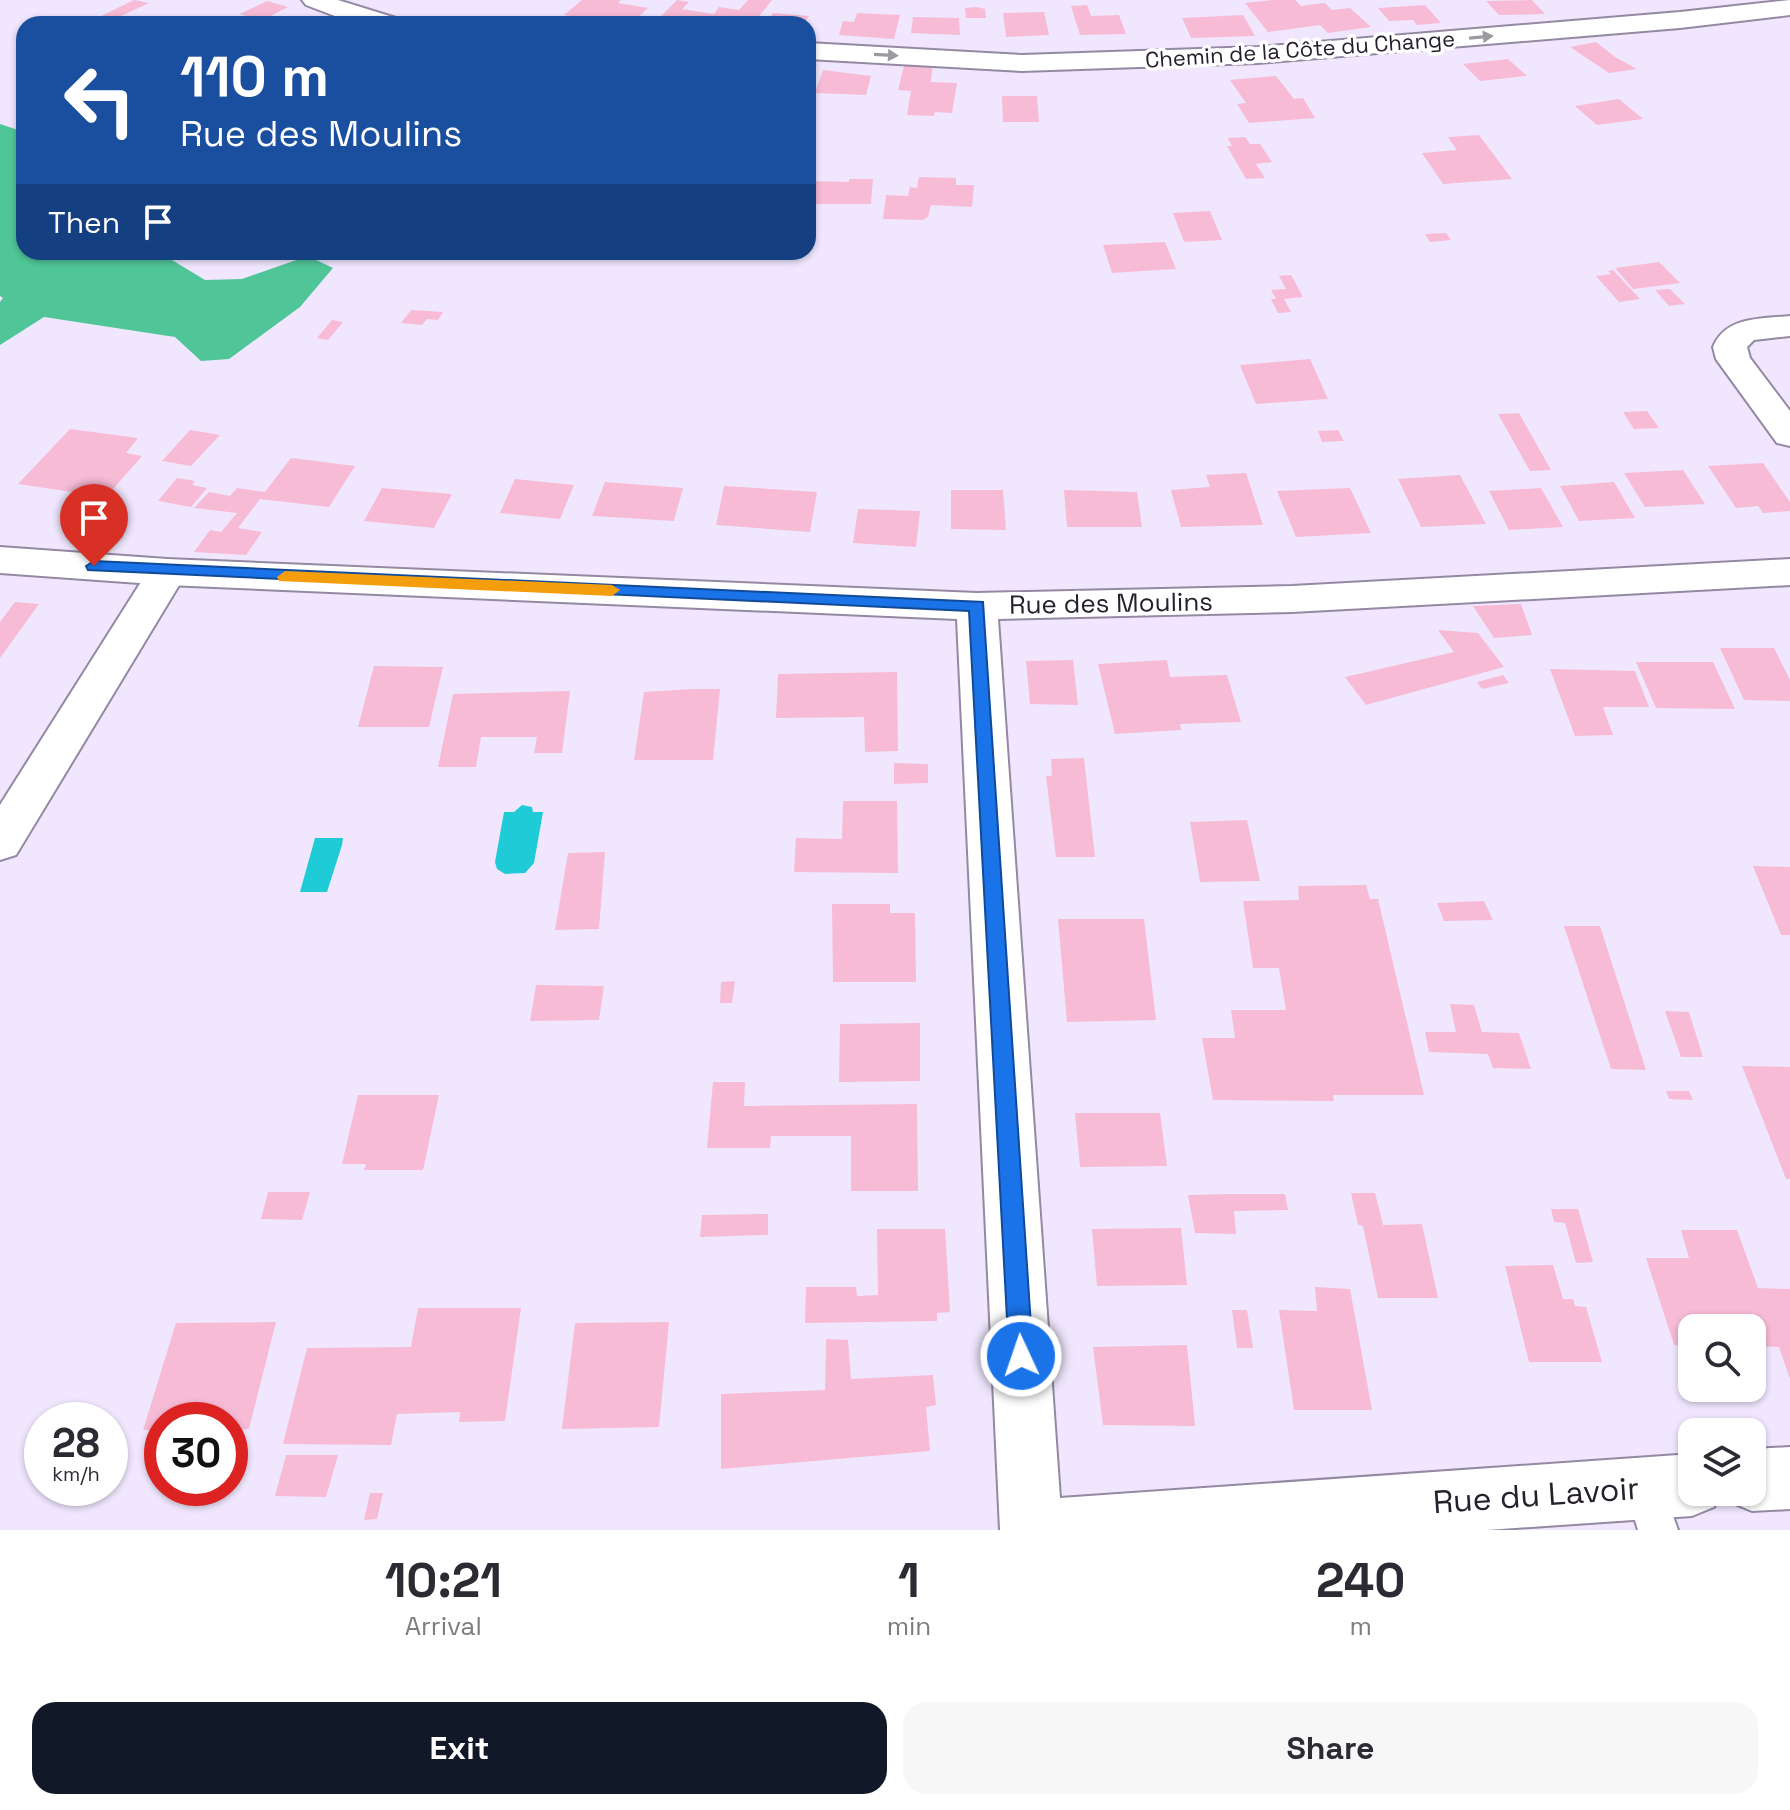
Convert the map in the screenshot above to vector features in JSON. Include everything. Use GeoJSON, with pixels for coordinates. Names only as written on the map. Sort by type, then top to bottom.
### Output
{"type":"FeatureCollection","features":[{"type":"Feature","properties":{"kind":"street"},"geometry":{"type":"LineString","coordinates":[[315,0],[355,16]]}},
{"type":"Feature","properties":{"kind":"street","name":"Chemin de la Côte du Change"},"geometry":{"type":"LineString","coordinates":[[816,51],[1051,63],[1258,55],[1680,20],[1790,7]]}},
{"type":"Feature","properties":{"kind":"street"},"geometry":{"type":"LineString","coordinates":[[1790,326],[1746,331],[1734,337],[1730,347],[1733,359],[1790,435]]}},
{"type":"Feature","properties":{"kind":"street","name":"Rue des Moulins"},"geometry":{"type":"LineString","coordinates":[[0,560],[167,572],[977,606],[1292,599],[1790,572]]}},
{"type":"Feature","properties":{"kind":"street"},"geometry":{"type":"LineString","coordinates":[[0,843],[167,572]]}},
{"type":"Feature","properties":{"kind":"street"},"geometry":{"type":"LineString","coordinates":[[977,606],[1031,1530]]}},
{"type":"Feature","properties":{"kind":"street"},"geometry":{"type":"LineString","coordinates":[[1766,1479],[1790,1478]]}},
{"type":"Feature","properties":{"kind":"street","name":"Rue du Lavoir"},"geometry":{"type":"LineString","coordinates":[[1045,1530],[1665,1501]]}},
{"type":"Feature","properties":{"kind":"green space"},"geometry":{"type":"Polygon","coordinates":[[[0,124],[16,129],[16,260],[172,260],[205,280],[242,279],[297,260],[316,260],[333,268],[300,307],[229,359],[201,361],[175,337],[44,317],[0,345],[0,302],[3,298],[0,296],[0,124]]]}},
{"type":"Feature","properties":{"kind":"water"},"geometry":{"type":"Polygon","coordinates":[[[522,805],[532,807],[533,812],[543,812],[534,863],[525,873],[505,874],[497,869],[495,862],[504,812],[514,812],[522,805]]]}},
{"type":"Feature","properties":{"kind":"water"},"geometry":{"type":"Polygon","coordinates":[[[315,838],[343,838],[327,892],[300,892],[315,838]]]}},
{"type":"Feature","properties":{"kind":"building"},"geometry":{"type":"Polygon","coordinates":[[[134,0],[149,3],[121,16],[101,16],[134,0]]]}},
{"type":"Feature","properties":{"kind":"building"},"geometry":{"type":"Polygon","coordinates":[[[582,0],[621,0],[618,3],[648,8],[639,16],[564,15],[582,0]]]}},
{"type":"Feature","properties":{"kind":"building"},"geometry":{"type":"Polygon","coordinates":[[[677,0],[689,2],[682,9],[714,14],[719,7],[739,10],[748,0],[772,0],[759,16],[661,16],[677,0]]]}},
{"type":"Feature","properties":{"kind":"building"},"geometry":{"type":"Polygon","coordinates":[[[1295,0],[1301,6],[1325,3],[1332,10],[1350,8],[1371,27],[1328,33],[1320,25],[1268,32],[1245,3],[1295,0]]]}},
{"type":"Feature","properties":{"kind":"building"},"geometry":{"type":"Polygon","coordinates":[[[1532,0],[1545,14],[1499,15],[1486,1],[1532,0]]]}},
{"type":"Feature","properties":{"kind":"building"},"geometry":{"type":"Polygon","coordinates":[[[267,1],[288,7],[271,16],[240,14],[267,1]]]}},
{"type":"Feature","properties":{"kind":"building"},"geometry":{"type":"Polygon","coordinates":[[[1087,5],[1091,16],[1119,15],[1126,34],[1080,35],[1071,6],[1087,5]]]}},
{"type":"Feature","properties":{"kind":"building"},"geometry":{"type":"Polygon","coordinates":[[[1425,5],[1441,23],[1417,25],[1413,20],[1389,21],[1378,8],[1425,5]]]}},
{"type":"Feature","properties":{"kind":"building"},"geometry":{"type":"Polygon","coordinates":[[[965,8],[985,9],[986,18],[966,18],[965,8]]]}},
{"type":"Feature","properties":{"kind":"building"},"geometry":{"type":"Polygon","coordinates":[[[1044,12],[1049,35],[1006,37],[1003,13],[1044,12]]]}},
{"type":"Feature","properties":{"kind":"building"},"geometry":{"type":"Polygon","coordinates":[[[773,13],[809,16],[771,16],[773,13]]]}},
{"type":"Feature","properties":{"kind":"building"},"geometry":{"type":"Polygon","coordinates":[[[857,13],[900,15],[894,39],[839,35],[843,21],[854,22],[857,13]]]}},
{"type":"Feature","properties":{"kind":"building"},"geometry":{"type":"Polygon","coordinates":[[[1243,15],[1255,36],[1191,38],[1182,18],[1243,15]]]}},
{"type":"Feature","properties":{"kind":"building"},"geometry":{"type":"Polygon","coordinates":[[[913,17],[959,18],[960,35],[911,33],[913,17]]]}},
{"type":"Feature","properties":{"kind":"building"},"geometry":{"type":"Polygon","coordinates":[[[1596,42],[1637,69],[1609,73],[1570,47],[1596,42]]]}},
{"type":"Feature","properties":{"kind":"building"},"geometry":{"type":"Polygon","coordinates":[[[1508,59],[1527,76],[1480,81],[1463,64],[1508,59]]]}},
{"type":"Feature","properties":{"kind":"building"},"geometry":{"type":"Polygon","coordinates":[[[905,62],[933,63],[931,82],[957,83],[952,113],[907,115],[911,91],[898,90],[905,62]]]}},
{"type":"Feature","properties":{"kind":"building"},"geometry":{"type":"Polygon","coordinates":[[[823,70],[871,76],[866,95],[816,93],[823,70]]]}},
{"type":"Feature","properties":{"kind":"building"},"geometry":{"type":"Polygon","coordinates":[[[1276,76],[1294,99],[1303,98],[1315,118],[1249,123],[1237,104],[1246,103],[1230,80],[1276,76]]]}},
{"type":"Feature","properties":{"kind":"building"},"geometry":{"type":"Polygon","coordinates":[[[1002,96],[1037,96],[1039,122],[1003,122],[1002,96]]]}},
{"type":"Feature","properties":{"kind":"building"},"geometry":{"type":"Polygon","coordinates":[[[1619,99],[1643,119],[1597,125],[1575,106],[1619,99]]]}},
{"type":"Feature","properties":{"kind":"building"},"geometry":{"type":"Polygon","coordinates":[[[1479,135],[1512,179],[1443,184],[1422,153],[1457,150],[1448,137],[1479,135]]]}},
{"type":"Feature","properties":{"kind":"building"},"geometry":{"type":"Polygon","coordinates":[[[1245,137],[1250,144],[1260,144],[1272,162],[1256,164],[1265,178],[1246,179],[1227,146],[1232,146],[1228,138],[1245,137]]]}},
{"type":"Feature","properties":{"kind":"building"},"geometry":{"type":"Polygon","coordinates":[[[919,177],[956,178],[956,185],[974,185],[972,207],[931,205],[928,217],[922,220],[883,219],[886,195],[908,196],[910,187],[917,188],[919,177]]]}},
{"type":"Feature","properties":{"kind":"building"},"geometry":{"type":"Polygon","coordinates":[[[849,179],[873,179],[871,204],[816,204],[816,181],[849,182],[849,179]]]}},
{"type":"Feature","properties":{"kind":"building"},"geometry":{"type":"Polygon","coordinates":[[[1210,211],[1222,240],[1184,242],[1173,213],[1210,211]]]}},
{"type":"Feature","properties":{"kind":"building"},"geometry":{"type":"Polygon","coordinates":[[[1446,233],[1451,240],[1430,242],[1425,234],[1446,233]]]}},
{"type":"Feature","properties":{"kind":"building"},"geometry":{"type":"Polygon","coordinates":[[[1165,242],[1176,269],[1112,273],[1103,245],[1165,242]]]}},
{"type":"Feature","properties":{"kind":"building"},"geometry":{"type":"Polygon","coordinates":[[[1659,262],[1680,283],[1633,289],[1615,268],[1659,262]]]}},
{"type":"Feature","properties":{"kind":"building"},"geometry":{"type":"Polygon","coordinates":[[[1613,270],[1640,299],[1619,302],[1596,276],[1611,274],[1608,271],[1613,270]]]}},
{"type":"Feature","properties":{"kind":"building"},"geometry":{"type":"Polygon","coordinates":[[[1291,275],[1303,297],[1284,299],[1291,312],[1278,313],[1271,299],[1276,299],[1271,290],[1286,289],[1279,276],[1291,275]]]}},
{"type":"Feature","properties":{"kind":"building"},"geometry":{"type":"Polygon","coordinates":[[[1670,289],[1685,304],[1669,306],[1655,290],[1670,289]]]}},
{"type":"Feature","properties":{"kind":"building"},"geometry":{"type":"Polygon","coordinates":[[[411,310],[443,312],[438,320],[427,319],[422,325],[401,323],[411,310]]]}},
{"type":"Feature","properties":{"kind":"building"},"geometry":{"type":"Polygon","coordinates":[[[332,320],[343,322],[328,340],[317,338],[332,320]]]}},
{"type":"Feature","properties":{"kind":"building"},"geometry":{"type":"Polygon","coordinates":[[[1310,359],[1328,399],[1256,404],[1240,365],[1310,359]]]}},
{"type":"Feature","properties":{"kind":"building"},"geometry":{"type":"Polygon","coordinates":[[[1647,411],[1659,428],[1634,429],[1623,412],[1647,411]]]}},
{"type":"Feature","properties":{"kind":"building"},"geometry":{"type":"Polygon","coordinates":[[[1519,413],[1551,470],[1530,471],[1498,414],[1519,413]]]}},
{"type":"Feature","properties":{"kind":"building"},"geometry":{"type":"Polygon","coordinates":[[[70,429],[138,438],[126,453],[142,456],[106,497],[18,484],[70,429]]]}},
{"type":"Feature","properties":{"kind":"building"},"geometry":{"type":"Polygon","coordinates":[[[190,430],[220,435],[191,466],[162,461],[190,430]]]}},
{"type":"Feature","properties":{"kind":"building"},"geometry":{"type":"Polygon","coordinates":[[[1338,430],[1344,441],[1322,442],[1318,431],[1338,430]]]}},
{"type":"Feature","properties":{"kind":"building"},"geometry":{"type":"Polygon","coordinates":[[[291,458],[355,466],[329,507],[260,499],[238,528],[262,532],[246,555],[194,552],[210,530],[221,532],[237,513],[194,508],[209,492],[230,496],[237,488],[265,492],[291,458]]]}},
{"type":"Feature","properties":{"kind":"building"},"geometry":{"type":"Polygon","coordinates":[[[1763,463],[1790,502],[1790,511],[1763,513],[1758,506],[1736,508],[1708,466],[1763,463]]]}},
{"type":"Feature","properties":{"kind":"building"},"geometry":{"type":"Polygon","coordinates":[[[1683,470],[1705,504],[1645,507],[1624,473],[1683,470]]]}},
{"type":"Feature","properties":{"kind":"building"},"geometry":{"type":"Polygon","coordinates":[[[1246,473],[1263,525],[1181,527],[1171,490],[1210,487],[1206,475],[1246,473]]]}},
{"type":"Feature","properties":{"kind":"building"},"geometry":{"type":"Polygon","coordinates":[[[1460,475],[1486,524],[1421,527],[1398,479],[1460,475]]]}},
{"type":"Feature","properties":{"kind":"building"},"geometry":{"type":"Polygon","coordinates":[[[177,478],[195,481],[192,485],[207,488],[191,507],[158,501],[177,478]]]}},
{"type":"Feature","properties":{"kind":"building"},"geometry":{"type":"Polygon","coordinates":[[[515,479],[574,485],[560,519],[500,513],[515,479]]]}},
{"type":"Feature","properties":{"kind":"building"},"geometry":{"type":"Polygon","coordinates":[[[605,482],[683,488],[674,521],[592,516],[605,482]]]}},
{"type":"Feature","properties":{"kind":"building"},"geometry":{"type":"Polygon","coordinates":[[[1614,482],[1635,518],[1579,521],[1560,486],[1614,482]]]}},
{"type":"Feature","properties":{"kind":"building"},"geometry":{"type":"Polygon","coordinates":[[[724,486],[817,492],[810,532],[716,525],[724,486]]]}},
{"type":"Feature","properties":{"kind":"building"},"geometry":{"type":"Polygon","coordinates":[[[382,488],[452,494],[434,528],[364,521],[382,488]]]}},
{"type":"Feature","properties":{"kind":"building"},"geometry":{"type":"Polygon","coordinates":[[[1350,488],[1371,533],[1296,537],[1277,491],[1350,488]]]}},
{"type":"Feature","properties":{"kind":"building"},"geometry":{"type":"Polygon","coordinates":[[[1541,488],[1563,527],[1509,530],[1489,491],[1541,488]]]}},
{"type":"Feature","properties":{"kind":"building"},"geometry":{"type":"Polygon","coordinates":[[[951,490],[1003,490],[1006,530],[951,529],[951,490]]]}},
{"type":"Feature","properties":{"kind":"building"},"geometry":{"type":"Polygon","coordinates":[[[1064,490],[1137,492],[1142,527],[1067,527],[1064,490]]]}},
{"type":"Feature","properties":{"kind":"building"},"geometry":{"type":"Polygon","coordinates":[[[858,509],[920,511],[916,547],[853,543],[858,509]]]}},
{"type":"Feature","properties":{"kind":"building"},"geometry":{"type":"Polygon","coordinates":[[[15,602],[39,604],[0,658],[0,622],[15,602]]]}},
{"type":"Feature","properties":{"kind":"building"},"geometry":{"type":"Polygon","coordinates":[[[1521,604],[1532,635],[1494,638],[1473,606],[1521,604]]]}},
{"type":"Feature","properties":{"kind":"building"},"geometry":{"type":"Polygon","coordinates":[[[1438,630],[1478,633],[1504,667],[1366,705],[1345,677],[1454,652],[1438,630]]]}},
{"type":"Feature","properties":{"kind":"building"},"geometry":{"type":"Polygon","coordinates":[[[1720,648],[1774,648],[1790,680],[1790,701],[1744,700],[1720,648]]]}},
{"type":"Feature","properties":{"kind":"building"},"geometry":{"type":"Polygon","coordinates":[[[1073,660],[1078,705],[1030,704],[1026,661],[1073,660]]]}},
{"type":"Feature","properties":{"kind":"building"},"geometry":{"type":"Polygon","coordinates":[[[1167,660],[1170,677],[1227,675],[1241,722],[1180,724],[1181,730],[1115,734],[1098,664],[1167,660]]]}},
{"type":"Feature","properties":{"kind":"building"},"geometry":{"type":"Polygon","coordinates":[[[1636,662],[1713,662],[1735,709],[1656,708],[1636,662]]]}},
{"type":"Feature","properties":{"kind":"building"},"geometry":{"type":"Polygon","coordinates":[[[374,666],[443,667],[429,727],[358,727],[374,666]]]}},
{"type":"Feature","properties":{"kind":"building"},"geometry":{"type":"Polygon","coordinates":[[[1550,669],[1635,671],[1649,707],[1603,707],[1613,735],[1575,736],[1550,669]]]}},
{"type":"Feature","properties":{"kind":"building"},"geometry":{"type":"Polygon","coordinates":[[[897,672],[898,751],[865,752],[864,717],[776,718],[778,674],[897,672]]]}},
{"type":"Feature","properties":{"kind":"building"},"geometry":{"type":"Polygon","coordinates":[[[1503,675],[1509,683],[1482,689],[1477,682],[1503,675]]]}},
{"type":"Feature","properties":{"kind":"building"},"geometry":{"type":"Polygon","coordinates":[[[720,689],[713,760],[634,760],[644,692],[720,689]]]}},
{"type":"Feature","properties":{"kind":"building"},"geometry":{"type":"Polygon","coordinates":[[[570,691],[562,753],[534,753],[537,737],[481,737],[476,767],[438,767],[453,694],[570,691]]]}},
{"type":"Feature","properties":{"kind":"building"},"geometry":{"type":"Polygon","coordinates":[[[1084,758],[1095,857],[1056,857],[1046,776],[1052,776],[1051,759],[1084,758]]]}},
{"type":"Feature","properties":{"kind":"building"},"geometry":{"type":"Polygon","coordinates":[[[894,763],[928,764],[928,783],[894,784],[894,763]]]}},
{"type":"Feature","properties":{"kind":"building"},"geometry":{"type":"Polygon","coordinates":[[[843,801],[897,801],[898,873],[794,872],[796,838],[842,839],[843,801]]]}},
{"type":"Feature","properties":{"kind":"building"},"geometry":{"type":"Polygon","coordinates":[[[1247,820],[1260,881],[1200,882],[1190,822],[1247,820]]]}},
{"type":"Feature","properties":{"kind":"building"},"geometry":{"type":"Polygon","coordinates":[[[605,852],[599,929],[555,930],[568,853],[605,852]]]}},
{"type":"Feature","properties":{"kind":"building"},"geometry":{"type":"Polygon","coordinates":[[[1753,866],[1790,867],[1790,935],[1781,935],[1753,866]]]}},
{"type":"Feature","properties":{"kind":"building"},"geometry":{"type":"Polygon","coordinates":[[[1366,885],[1370,899],[1378,899],[1424,1095],[1333,1095],[1334,1101],[1213,1100],[1202,1038],[1235,1038],[1231,1010],[1286,1010],[1279,968],[1253,968],[1243,901],[1299,900],[1298,886],[1366,885]]]}},
{"type":"Feature","properties":{"kind":"building"},"geometry":{"type":"Polygon","coordinates":[[[1484,901],[1493,920],[1444,921],[1437,903],[1484,901]]]}},
{"type":"Feature","properties":{"kind":"building"},"geometry":{"type":"Polygon","coordinates":[[[832,904],[890,904],[890,913],[915,913],[916,982],[833,982],[832,904]]]}},
{"type":"Feature","properties":{"kind":"building"},"geometry":{"type":"Polygon","coordinates":[[[1058,919],[1144,919],[1156,1020],[1067,1022],[1058,919]]]}},
{"type":"Feature","properties":{"kind":"building"},"geometry":{"type":"Polygon","coordinates":[[[1564,926],[1600,926],[1646,1070],[1611,1069],[1564,926]]]}},
{"type":"Feature","properties":{"kind":"building"},"geometry":{"type":"Polygon","coordinates":[[[735,981],[732,1003],[720,1003],[721,982],[735,981]]]}},
{"type":"Feature","properties":{"kind":"building"},"geometry":{"type":"Polygon","coordinates":[[[536,985],[604,986],[599,1020],[530,1021],[536,985]]]}},
{"type":"Feature","properties":{"kind":"building"},"geometry":{"type":"Polygon","coordinates":[[[1450,1004],[1474,1005],[1482,1032],[1519,1033],[1531,1069],[1493,1068],[1488,1054],[1429,1052],[1425,1032],[1456,1032],[1450,1004]]]}},
{"type":"Feature","properties":{"kind":"building"},"geometry":{"type":"Polygon","coordinates":[[[1665,1011],[1689,1012],[1703,1057],[1681,1057],[1665,1011]]]}},
{"type":"Feature","properties":{"kind":"building"},"geometry":{"type":"Polygon","coordinates":[[[920,1023],[920,1081],[839,1082],[840,1024],[920,1023]]]}},
{"type":"Feature","properties":{"kind":"building"},"geometry":{"type":"Polygon","coordinates":[[[1742,1066],[1790,1067],[1790,1179],[1786,1179],[1742,1066]]]}},
{"type":"Feature","properties":{"kind":"building"},"geometry":{"type":"Polygon","coordinates":[[[713,1082],[745,1082],[744,1106],[917,1104],[918,1191],[851,1191],[851,1136],[771,1136],[770,1148],[707,1148],[713,1082]]]}},
{"type":"Feature","properties":{"kind":"building"},"geometry":{"type":"Polygon","coordinates":[[[1666,1091],[1689,1091],[1693,1100],[1669,1099],[1666,1091]]]}},
{"type":"Feature","properties":{"kind":"building"},"geometry":{"type":"Polygon","coordinates":[[[358,1095],[439,1095],[423,1170],[364,1170],[366,1164],[342,1164],[358,1095]]]}},
{"type":"Feature","properties":{"kind":"building"},"geometry":{"type":"Polygon","coordinates":[[[1075,1113],[1160,1113],[1167,1166],[1080,1167],[1075,1113]]]}},
{"type":"Feature","properties":{"kind":"building"},"geometry":{"type":"Polygon","coordinates":[[[268,1192],[310,1192],[302,1220],[261,1219],[268,1192]]]}},
{"type":"Feature","properties":{"kind":"building"},"geometry":{"type":"Polygon","coordinates":[[[1351,1193],[1375,1193],[1383,1225],[1422,1224],[1438,1298],[1378,1298],[1363,1226],[1358,1225],[1351,1193]]]}},
{"type":"Feature","properties":{"kind":"building"},"geometry":{"type":"Polygon","coordinates":[[[1285,1194],[1288,1210],[1234,1211],[1236,1234],[1195,1233],[1188,1195],[1285,1194]]]}},
{"type":"Feature","properties":{"kind":"building"},"geometry":{"type":"Polygon","coordinates":[[[1551,1209],[1578,1209],[1593,1262],[1576,1263],[1565,1223],[1554,1222],[1551,1209]]]}},
{"type":"Feature","properties":{"kind":"building"},"geometry":{"type":"Polygon","coordinates":[[[768,1214],[768,1235],[700,1237],[702,1215],[768,1214]]]}},
{"type":"Feature","properties":{"kind":"building"},"geometry":{"type":"Polygon","coordinates":[[[1181,1228],[1187,1285],[1097,1286],[1092,1229],[1181,1228]]]}},
{"type":"Feature","properties":{"kind":"building"},"geometry":{"type":"Polygon","coordinates":[[[877,1229],[945,1229],[950,1312],[937,1313],[937,1321],[805,1323],[806,1287],[856,1287],[857,1296],[878,1295],[877,1229]]]}},
{"type":"Feature","properties":{"kind":"building"},"geometry":{"type":"Polygon","coordinates":[[[1681,1230],[1737,1230],[1758,1288],[1790,1289],[1790,1379],[1779,1347],[1766,1347],[1766,1314],[1678,1314],[1678,1345],[1674,1345],[1646,1258],[1689,1258],[1681,1230]]]}},
{"type":"Feature","properties":{"kind":"building"},"geometry":{"type":"Polygon","coordinates":[[[1553,1265],[1563,1299],[1573,1299],[1575,1306],[1586,1307],[1602,1362],[1529,1362],[1505,1266],[1553,1265]]]}},
{"type":"Feature","properties":{"kind":"building"},"geometry":{"type":"Polygon","coordinates":[[[1315,1287],[1350,1289],[1372,1410],[1294,1410],[1279,1310],[1317,1311],[1315,1287]]]}},
{"type":"Feature","properties":{"kind":"building"},"geometry":{"type":"Polygon","coordinates":[[[418,1308],[521,1308],[505,1421],[459,1422],[460,1412],[397,1414],[391,1445],[283,1444],[307,1348],[411,1347],[418,1308]]]}},
{"type":"Feature","properties":{"kind":"building"},"geometry":{"type":"Polygon","coordinates":[[[1232,1310],[1247,1310],[1253,1348],[1237,1348],[1232,1310]]]}},
{"type":"Feature","properties":{"kind":"building"},"geometry":{"type":"Polygon","coordinates":[[[276,1322],[249,1429],[248,1402],[152,1402],[176,1323],[276,1322]]]}},
{"type":"Feature","properties":{"kind":"building"},"geometry":{"type":"Polygon","coordinates":[[[669,1322],[659,1427],[562,1429],[575,1323],[669,1322]]]}},
{"type":"Feature","properties":{"kind":"building"},"geometry":{"type":"Polygon","coordinates":[[[826,1339],[848,1340],[851,1379],[933,1375],[936,1405],[926,1407],[930,1451],[721,1469],[721,1394],[825,1390],[826,1339]]]}},
{"type":"Feature","properties":{"kind":"building"},"geometry":{"type":"Polygon","coordinates":[[[1187,1345],[1195,1426],[1103,1425],[1093,1347],[1187,1345]]]}},
{"type":"Feature","properties":{"kind":"building"},"geometry":{"type":"Polygon","coordinates":[[[286,1455],[338,1455],[326,1497],[275,1496],[286,1455]]]}},
{"type":"Feature","properties":{"kind":"building"},"geometry":{"type":"Polygon","coordinates":[[[370,1493],[383,1493],[377,1519],[364,1520],[370,1493]]]}},
{"type":"Feature","properties":{"kind":"slow traffic"},"geometry":{"type":"LineString","coordinates":[[285,577],[612,590]]}},
{"type":"Feature","properties":{"kind":"route"},"geometry":{"type":"LineString","coordinates":[[94,566],[167,572],[977,606],[1021,1356]]}}]}
